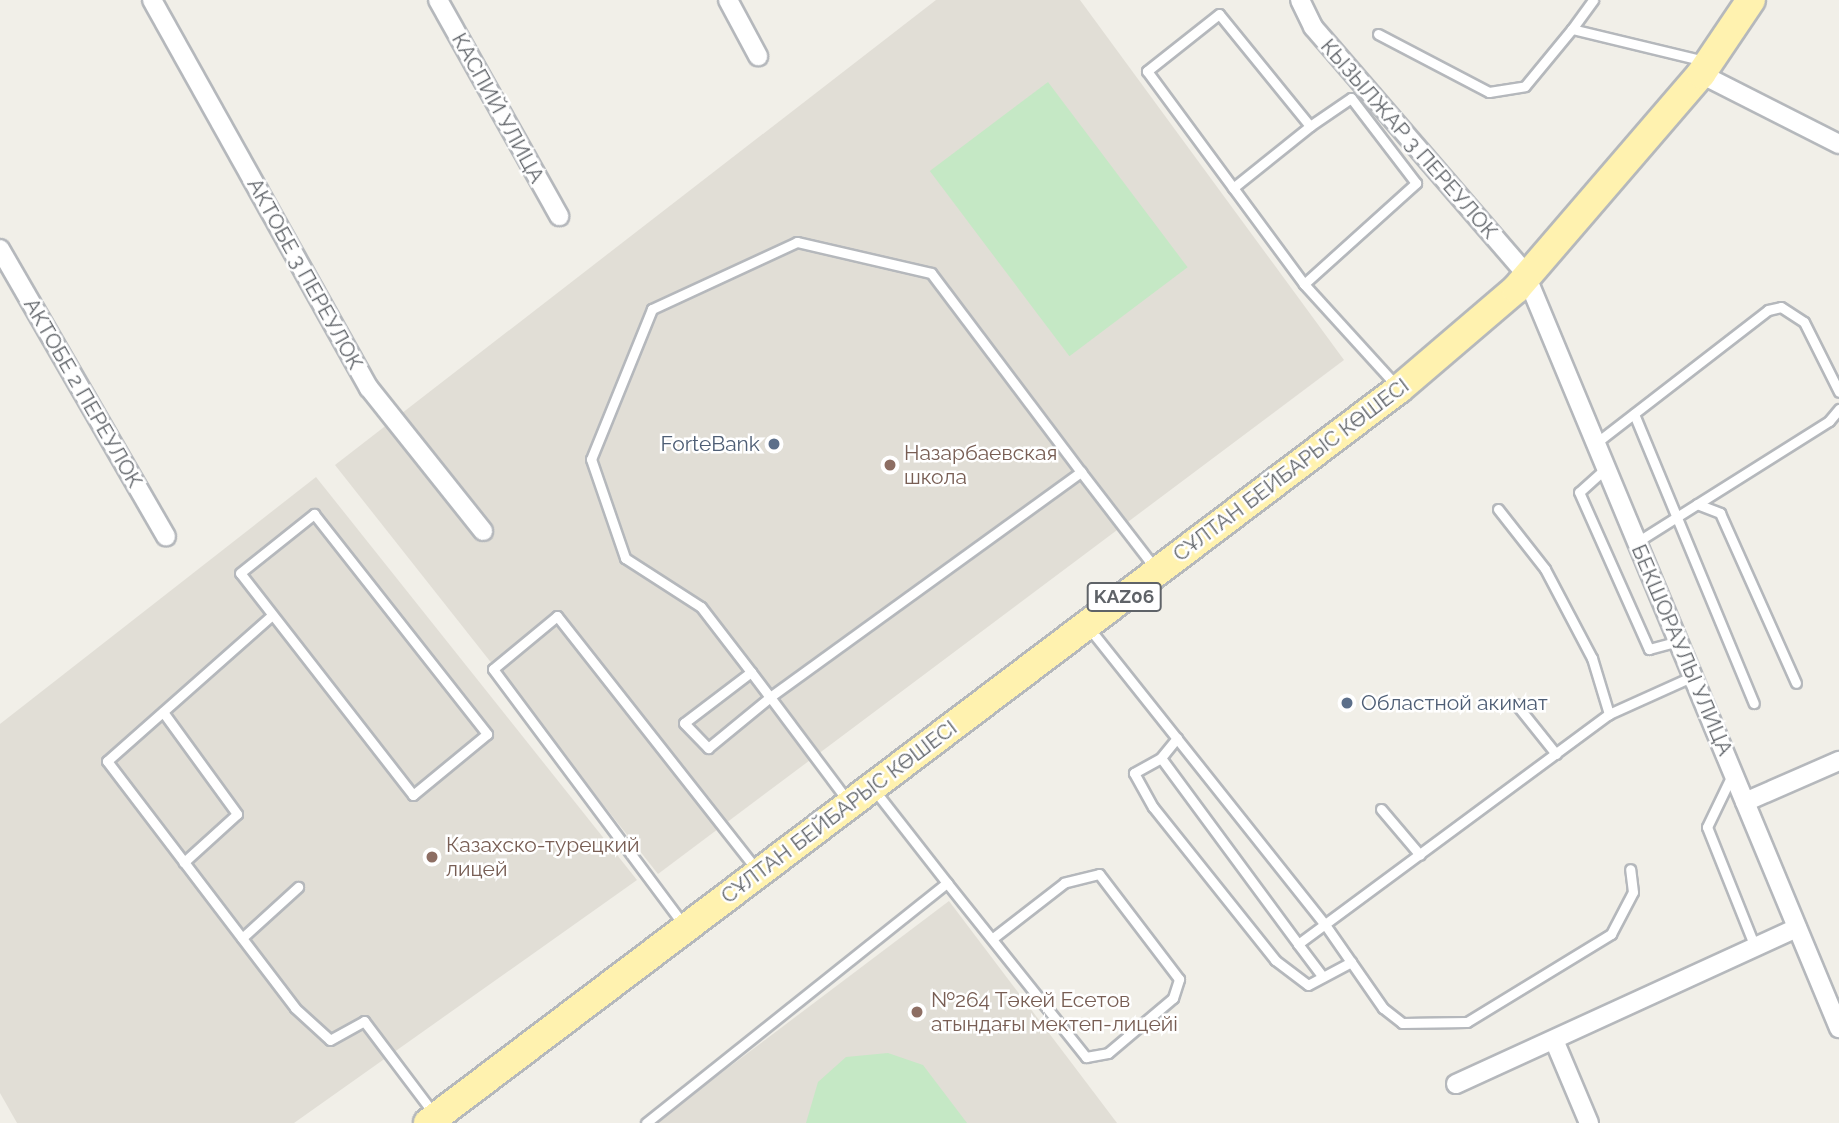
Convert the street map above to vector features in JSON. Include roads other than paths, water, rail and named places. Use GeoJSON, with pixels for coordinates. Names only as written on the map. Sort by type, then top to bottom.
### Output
{"type":"FeatureCollection","features":[{"type":"Feature","properties":{"kind":"main road","name":"СҰЛТАН БЕЙБАРЫС КӨШЕСІ"},"geometry":{"type":"LineString","coordinates":[[435,1121],[1086,624],[1399,389],[1516,289],[1525,273],[1705,68],[1751,0]]}},
{"type":"Feature","properties":{"kind":"street","name":"АКТОБЕ 3 ПЕРЕУЛОК"},"geometry":{"type":"LineString","coordinates":[[152,0],[369,388],[482,531]]}},
{"type":"Feature","properties":{"kind":"street","name":"КАСПИЙ УЛИЦА"},"geometry":{"type":"LineString","coordinates":[[438,0],[559,216]]}},
{"type":"Feature","properties":{"kind":"street"},"geometry":{"type":"LineString","coordinates":[[728,0],[758,56]]}},
{"type":"Feature","properties":{"kind":"street","name":"КЫЗЫЛЖАР 3 ПЕРЕУЛОК"},"geometry":{"type":"LineString","coordinates":[[1300,0],[1313,27],[1525,273]]}},
{"type":"Feature","properties":{"kind":"street"},"geometry":{"type":"LineString","coordinates":[[1705,68],[1839,144]]}},
{"type":"Feature","properties":{"kind":"street","name":"АКТОБЕ 2 ПЕРЕУЛОК"},"geometry":{"type":"LineString","coordinates":[[0,249],[166,536]]}},
{"type":"Feature","properties":{"kind":"street","name":"БЕКШОРАУЛЫ УЛИЦА"},"geometry":{"type":"LineString","coordinates":[[1525,273],[1839,1028]]}},
{"type":"Feature","properties":{"kind":"street"},"geometry":{"type":"LineString","coordinates":[[1745,802],[1839,761]]}},
{"type":"Feature","properties":{"kind":"street"},"geometry":{"type":"LineString","coordinates":[[1456,1084],[1797,928]]}},
{"type":"Feature","properties":{"kind":"street"},"geometry":{"type":"LineString","coordinates":[[1554,1040],[1589,1123]]}},
{"type":"Feature","properties":{"kind":"lane"},"geometry":{"type":"LineString","coordinates":[[1378,34],[1489,92],[1525,86],[1593,0]]}},
{"type":"Feature","properties":{"kind":"lane"},"geometry":{"type":"LineString","coordinates":[[1310,126],[1219,14],[1147,71],[1304,285],[1399,389]]}},
{"type":"Feature","properties":{"kind":"lane"},"geometry":{"type":"LineString","coordinates":[[1572,29],[1705,68]]}},
{"type":"Feature","properties":{"kind":"lane"},"geometry":{"type":"LineString","coordinates":[[1233,188],[1310,126],[1351,98],[1416,183],[1304,285]]}},
{"type":"Feature","properties":{"kind":"lane"},"geometry":{"type":"LineString","coordinates":[[993,938],[1064,883],[1099,874],[1179,979],[1173,998],[1108,1053],[1086,1057],[947,883],[770,697],[701,607],[625,558],[591,459],[652,309],[797,242],[931,273],[1158,572]]}},
{"type":"Feature","properties":{"kind":"lane"},"geometry":{"type":"LineString","coordinates":[[1596,443],[1768,310],[1781,307],[1804,322],[1839,392]]}},
{"type":"Feature","properties":{"kind":"lane"},"geometry":{"type":"LineString","coordinates":[[1637,542],[1698,505],[1839,409]]}},
{"type":"Feature","properties":{"kind":"lane"},"geometry":{"type":"LineString","coordinates":[[1634,414],[1754,703]]}},
{"type":"Feature","properties":{"kind":"lane"},"geometry":{"type":"LineString","coordinates":[[1606,468],[1579,492],[1648,649],[1678,641]]}},
{"type":"Feature","properties":{"kind":"lane"},"geometry":{"type":"LineString","coordinates":[[751,672],[684,723],[708,748],[770,697],[1080,472]]}},
{"type":"Feature","properties":{"kind":"lane"},"geometry":{"type":"LineString","coordinates":[[1698,505],[1720,513],[1796,683]]}},
{"type":"Feature","properties":{"kind":"lane"},"geometry":{"type":"LineString","coordinates":[[1498,509],[1545,569],[1592,658],[1609,714]]}},
{"type":"Feature","properties":{"kind":"lane"},"geometry":{"type":"LineString","coordinates":[[314,514],[487,734],[413,795],[271,616],[240,573],[314,514]]}},
{"type":"Feature","properties":{"kind":"lane"},"geometry":{"type":"LineString","coordinates":[[271,616],[107,761],[295,1008],[330,1040],[364,1021],[435,1121]]}},
{"type":"Feature","properties":{"kind":"lane"},"geometry":{"type":"LineString","coordinates":[[686,929],[493,669],[557,616],[759,873]]}},
{"type":"Feature","properties":{"kind":"lane"},"geometry":{"type":"LineString","coordinates":[[1086,624],[1326,926],[1383,1008],[1402,1023],[1467,1022],[1611,934],[1633,892],[1630,869]]}},
{"type":"Feature","properties":{"kind":"lane"},"geometry":{"type":"LineString","coordinates":[[1298,944],[1326,926],[1609,714],[1693,676]]}},
{"type":"Feature","properties":{"kind":"lane"},"geometry":{"type":"LineString","coordinates":[[1516,704],[1556,754]]}},
{"type":"Feature","properties":{"kind":"lane"},"geometry":{"type":"LineString","coordinates":[[163,712],[237,814],[184,862]]}},
{"type":"Feature","properties":{"kind":"lane"},"geometry":{"type":"LineString","coordinates":[[1177,738],[1161,758],[1134,773],[1153,807],[1297,982],[1323,977],[1351,962]]}},
{"type":"Feature","properties":{"kind":"lane"},"geometry":{"type":"LineString","coordinates":[[1161,758],[1323,977]]}},
{"type":"Feature","properties":{"kind":"lane"},"geometry":{"type":"LineString","coordinates":[[1734,772],[1707,827],[1755,947]]}},
{"type":"Feature","properties":{"kind":"lane"},"geometry":{"type":"LineString","coordinates":[[1381,809],[1420,856]]}},
{"type":"Feature","properties":{"kind":"lane"},"geometry":{"type":"LineString","coordinates":[[646,1123],[947,883]]}},
{"type":"Feature","properties":{"kind":"lane"},"geometry":{"type":"LineString","coordinates":[[242,938],[298,887]]}},
{"type":"Feature","properties":{"kind":"place","name":"ForteBank"},"geometry":{"type":"Point","coordinates":[774,444]}},
{"type":"Feature","properties":{"kind":"place","name":"Назарбаевская школа"},"geometry":{"type":"Point","coordinates":[890,465]}},
{"type":"Feature","properties":{"kind":"place","name":"Областной акимат"},"geometry":{"type":"Point","coordinates":[1347,703]}},
{"type":"Feature","properties":{"kind":"place","name":"Казахско-турецкий лицей"},"geometry":{"type":"Point","coordinates":[432,857]}},
{"type":"Feature","properties":{"kind":"place","name":"№264 Тәкей Есетов атындағы мектеп-лицейі"},"geometry":{"type":"Point","coordinates":[917,1012]}}]}
